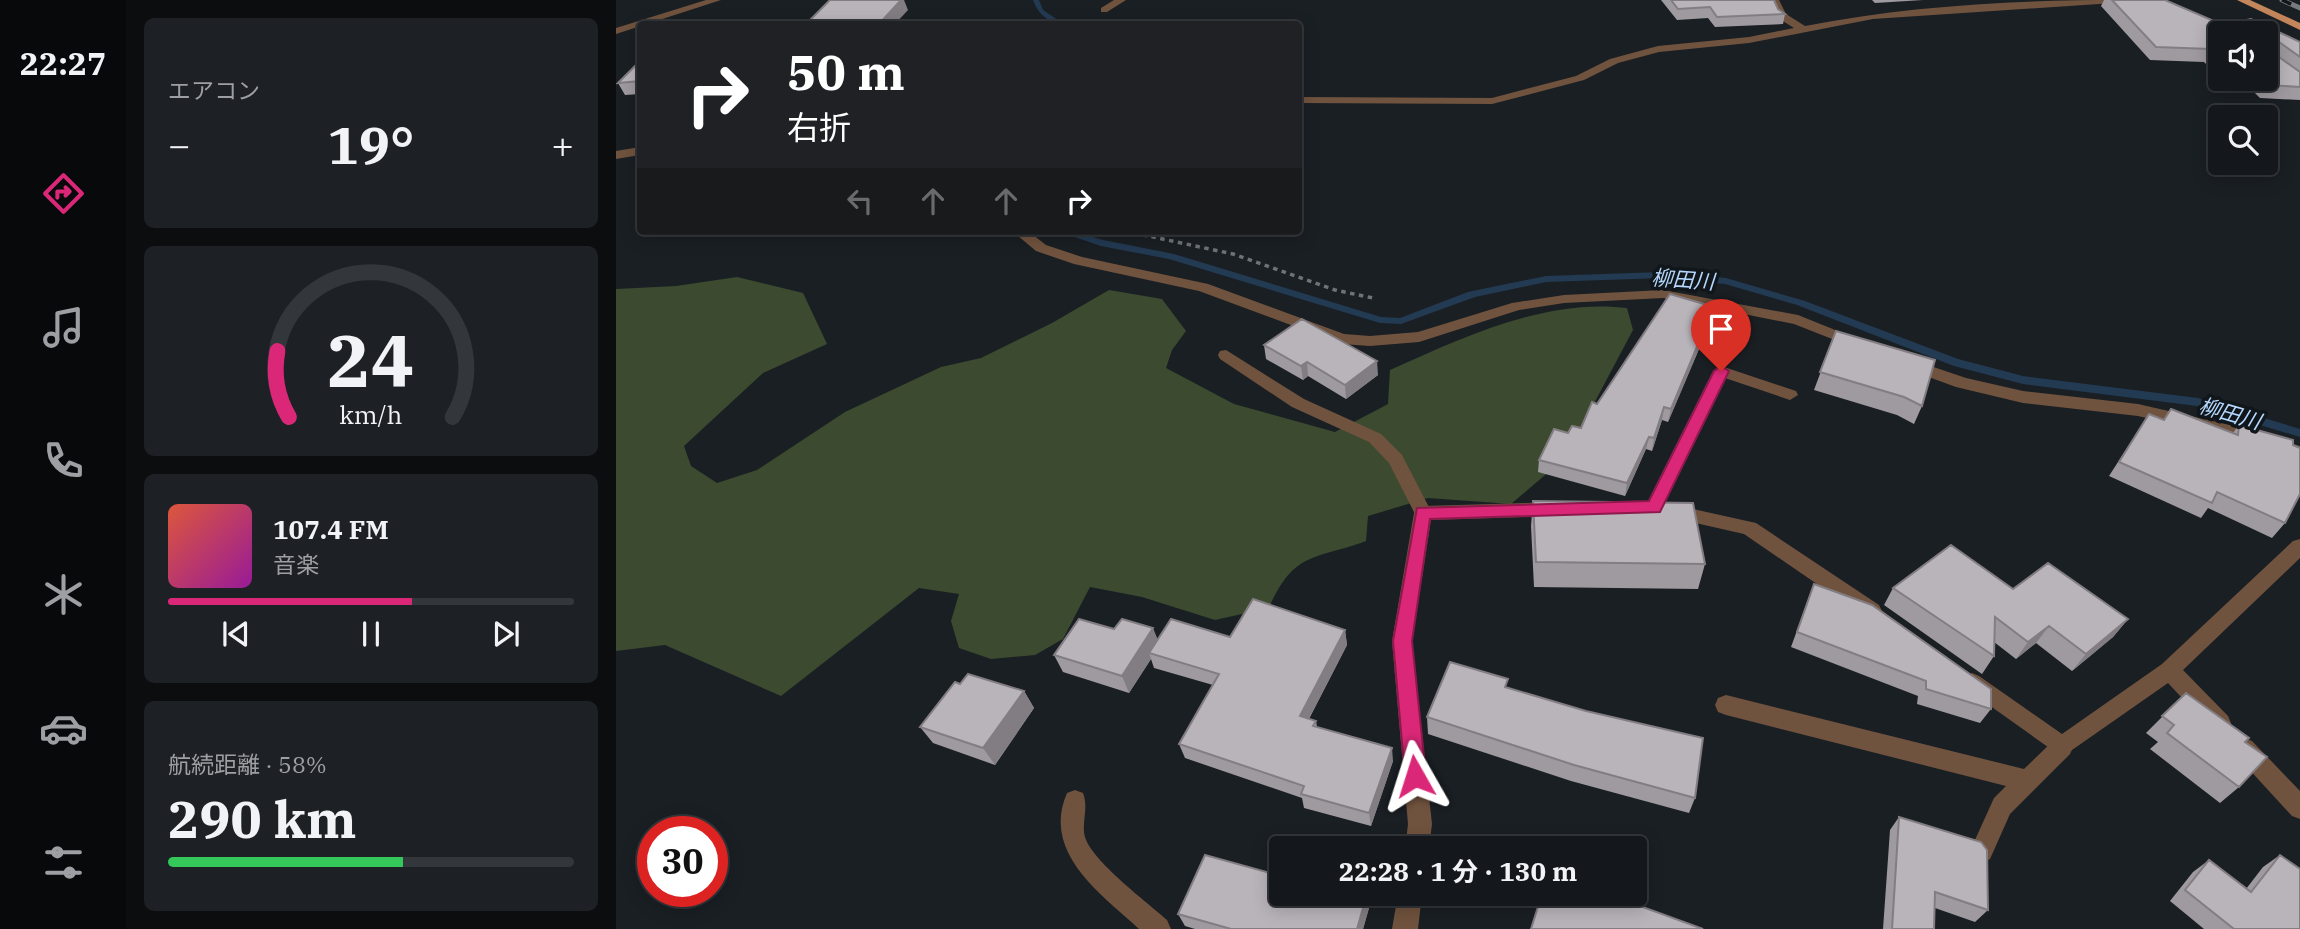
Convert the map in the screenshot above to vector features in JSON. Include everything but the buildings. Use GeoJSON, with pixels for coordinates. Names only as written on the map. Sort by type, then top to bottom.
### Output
{"type":"FeatureCollection","features":[{"type":"Feature","properties":{"kind":"main road"},"geometry":{"type":"LineString","coordinates":[[2242,0],[2300,27]]}},
{"type":"Feature","properties":{"kind":"street"},"geometry":{"type":"LineString","coordinates":[[648,21],[716,0]]}},
{"type":"Feature","properties":{"kind":"street"},"geometry":{"type":"LineString","coordinates":[[1104,10],[1121,0]]}},
{"type":"Feature","properties":{"kind":"street"},"geometry":{"type":"LineString","coordinates":[[1774,0],[1782,16],[1802,29]]}},
{"type":"Feature","properties":{"kind":"street"},"geometry":{"type":"LineString","coordinates":[[1302,100],[1492,101],[1580,78],[1632,54],[1658,49],[1749,40],[1872,16],[2114,0]]}},
{"type":"Feature","properties":{"kind":"street"},"geometry":{"type":"LineString","coordinates":[[616,31],[637,24]]}},
{"type":"Feature","properties":{"kind":"street"},"geometry":{"type":"LineString","coordinates":[[616,155],[637,152]]}},
{"type":"Feature","properties":{"kind":"street"},"geometry":{"type":"LineString","coordinates":[[1024,235],[1041,248],[1079,261],[1203,287],[1342,339],[1370,341],[1419,337],[1517,306],[1564,299],[1663,294],[1798,320],[1876,351]]}},
{"type":"Feature","properties":{"kind":"street"},"geometry":{"type":"LineString","coordinates":[[1226,355],[1298,403],[1375,438],[1396,458],[1423,513],[1402,641],[1420,824],[1419,836]]}},
{"type":"Feature","properties":{"kind":"street"},"geometry":{"type":"LineString","coordinates":[[1900,360],[1974,386],[2023,397],[2137,410],[2234,432],[2300,452]]}},
{"type":"Feature","properties":{"kind":"street"},"geometry":{"type":"LineString","coordinates":[[1790,395],[1721,371],[1647,507],[1749,528],[1885,620]]}},
{"type":"Feature","properties":{"kind":"street"},"geometry":{"type":"LineString","coordinates":[[1423,513],[1572,509]]}},
{"type":"Feature","properties":{"kind":"street"},"geometry":{"type":"LineString","coordinates":[[1982,851],[2002,806],[2062,747],[2169,670],[2300,546]]}},
{"type":"Feature","properties":{"kind":"street"},"geometry":{"type":"LineString","coordinates":[[1952,667],[2062,747]]}},
{"type":"Feature","properties":{"kind":"street"},"geometry":{"type":"LineString","coordinates":[[2169,670],[2300,808]]}},
{"type":"Feature","properties":{"kind":"street"},"geometry":{"type":"LineString","coordinates":[[1726,705],[2029,781]]}},
{"type":"Feature","properties":{"kind":"street"},"geometry":{"type":"LineString","coordinates":[[1075,801],[1073,839],[1090,867],[1158,929]]}},
{"type":"Feature","properties":{"kind":"street"},"geometry":{"type":"LineString","coordinates":[[1405,929],[1408,906]]}},
{"type":"Feature","properties":{"kind":"path"},"geometry":{"type":"LineString","coordinates":[[1144,235],[1233,254],[1335,290],[1373,298]]}},
{"type":"Feature","properties":{"kind":"green space"},"geometry":{"type":"Polygon","coordinates":[[[737,277],[803,293],[827,344],[763,373],[684,446],[691,466],[717,483],[757,470],[845,412],[941,367],[981,358],[1052,323],[1109,290],[1162,299],[1186,331],[1172,350],[1166,368],[1234,404],[1335,432],[1388,404],[1390,370],[1476,333],[1536,315],[1597,306],[1627,308],[1633,330],[1565,458],[1511,504],[1428,498],[1368,516],[1366,541],[1307,560],[1287,576],[1269,608],[1215,620],[1142,597],[1090,587],[1063,639],[1035,655],[991,659],[959,648],[951,621],[959,594],[919,588],[781,696],[665,645],[616,651],[616,289],[676,286],[737,277]]]}},
{"type":"Feature","properties":{"kind":"waterway","name":"柳田川"},"geometry":{"type":"LineString","coordinates":[[1036,0],[1040,11],[1056,21]]}},
{"type":"Feature","properties":{"kind":"waterway","name":"柳田川"},"geometry":{"type":"LineString","coordinates":[[1075,235],[1101,243],[1171,256],[1380,320],[1401,321],[1472,294],[1546,279],[1662,275],[1726,281],[1801,303],[1954,362],[2023,380],[2198,402],[2300,433]]}},
{"type":"Feature","properties":{"kind":"railway"},"geometry":{"type":"LineString","coordinates":[[2282,0],[2300,8]]}},
{"type":"Feature","properties":{"kind":"route"},"geometry":{"type":"LineString","coordinates":[[1415,776],[1402,641],[1423,513],[1654,507],[1721,371]]}}]}
